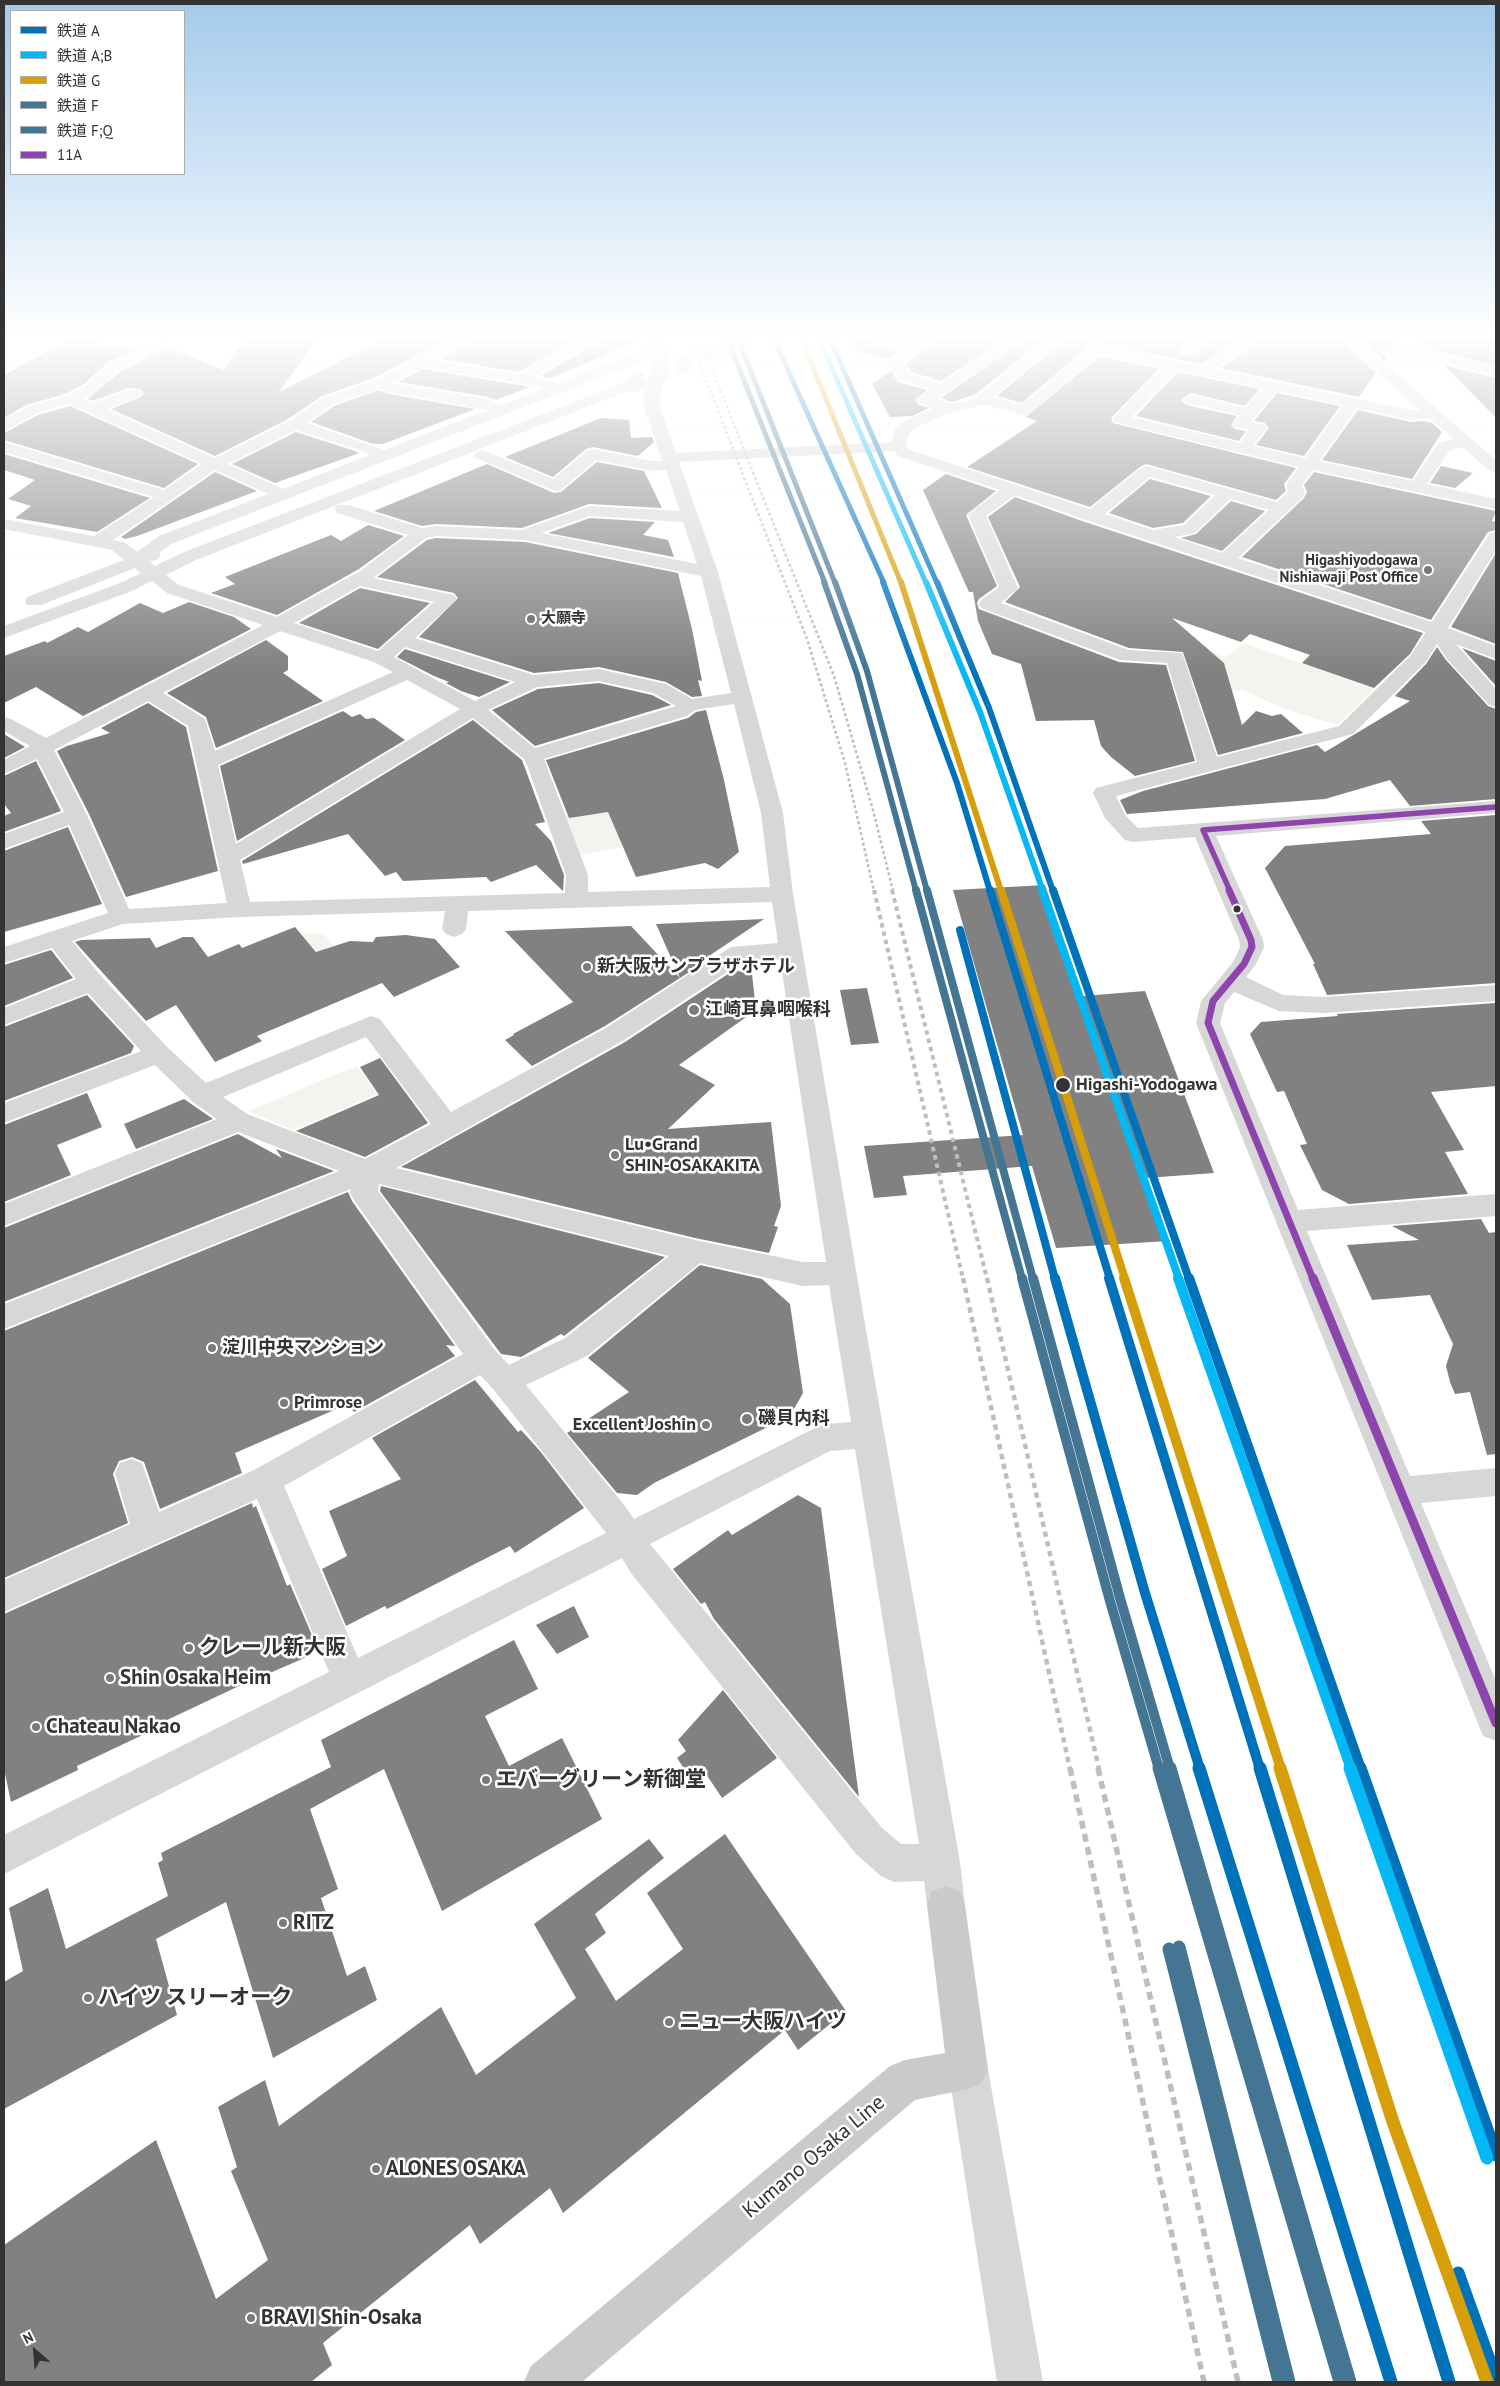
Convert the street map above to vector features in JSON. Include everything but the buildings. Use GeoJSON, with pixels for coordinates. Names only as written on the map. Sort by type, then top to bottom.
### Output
{"type":"FeatureCollection","features":[{"type":"Feature","properties":{"kind":"main road"},"geometry":{"type":"LineString","coordinates":[[946,1905],[968,2069]]}},
{"type":"Feature","properties":{"kind":"main road","name":"Kumano Osaka Line"},"geometry":{"type":"LineString","coordinates":[[547,2382],[905,2081],[968,2069]]}},
{"type":"Feature","properties":{"kind":"street"},"geometry":{"type":"LineString","coordinates":[[15,450],[167,496]]}},
{"type":"Feature","properties":{"kind":"street"},"geometry":{"type":"LineString","coordinates":[[184,450],[281,494]]}},
{"type":"Feature","properties":{"kind":"street"},"geometry":{"type":"LineString","coordinates":[[97,542],[215,464],[242,450]]}},
{"type":"Feature","properties":{"kind":"street"},"geometry":{"type":"LineString","coordinates":[[373,450],[382,455]]}},
{"type":"Feature","properties":{"kind":"street"},"geometry":{"type":"LineString","coordinates":[[138,560],[165,540],[394,450]]}},
{"type":"Feature","properties":{"kind":"street"},"geometry":{"type":"LineString","coordinates":[[21,606],[138,560],[466,450]]}},
{"type":"Feature","properties":{"kind":"street"},"geometry":{"type":"LineString","coordinates":[[4,632],[156,575],[190,556],[480,450]]}},
{"type":"Feature","properties":{"kind":"street"},"geometry":{"type":"LineString","coordinates":[[156,575],[201,564],[494,450]]}},
{"type":"Feature","properties":{"kind":"street"},"geometry":{"type":"LineString","coordinates":[[665,450],[671,461],[709,572],[772,813],[782,894],[842,1273],[941,1862],[946,1905]]}},
{"type":"Feature","properties":{"kind":"street"},"geometry":{"type":"LineString","coordinates":[[482,455],[555,486],[593,454],[652,466],[671,461],[832,450]]}},
{"type":"Feature","properties":{"kind":"street"},"geometry":{"type":"LineString","coordinates":[[902,450],[904,453],[1013,490],[1437,630],[1496,652]]}},
{"type":"Feature","properties":{"kind":"street"},"geometry":{"type":"LineString","coordinates":[[1249,450],[1496,504]]}},
{"type":"Feature","properties":{"kind":"street"},"geometry":{"type":"LineString","coordinates":[[1225,560],[1297,493],[1294,485],[1318,450]]}},
{"type":"Feature","properties":{"kind":"street"},"geometry":{"type":"LineString","coordinates":[[1418,486],[1441,450]]}},
{"type":"Feature","properties":{"kind":"street"},"geometry":{"type":"LineString","coordinates":[[1476,450],[1496,468]]}},
{"type":"Feature","properties":{"kind":"street"},"geometry":{"type":"LineString","coordinates":[[1092,516],[1147,471],[1280,508]]}},
{"type":"Feature","properties":{"kind":"street"},"geometry":{"type":"LineString","coordinates":[[1013,490],[977,515],[1009,588],[988,604],[1127,656],[1174,657],[1209,766]]}},
{"type":"Feature","properties":{"kind":"street"},"geometry":{"type":"LineString","coordinates":[[1152,536],[1189,529],[1227,493]]}},
{"type":"Feature","properties":{"kind":"street"},"geometry":{"type":"LineString","coordinates":[[343,510],[421,533],[436,531],[526,535],[709,572]]}},
{"type":"Feature","properties":{"kind":"street"},"geometry":{"type":"LineString","coordinates":[[526,535],[533,530],[589,511],[690,517]]}},
{"type":"Feature","properties":{"kind":"street"},"geometry":{"type":"LineString","coordinates":[[4,524],[121,547],[173,589],[380,658],[474,708],[532,756],[577,875],[576,900]]}},
{"type":"Feature","properties":{"kind":"street"},"geometry":{"type":"LineString","coordinates":[[4,768],[279,624],[357,580],[421,533]]}},
{"type":"Feature","properties":{"kind":"street"},"geometry":{"type":"LineString","coordinates":[[1496,537],[1418,659],[1346,730],[1104,793],[1116,818],[1133,835],[1496,807]]}},
{"type":"Feature","properties":{"kind":"street"},"geometry":{"type":"LineString","coordinates":[[357,580],[448,600],[380,658]]}},
{"type":"Feature","properties":{"kind":"street"},"geometry":{"type":"LineString","coordinates":[[1437,630],[1454,655],[1496,700]]}},
{"type":"Feature","properties":{"kind":"street"},"geometry":{"type":"LineString","coordinates":[[401,640],[533,681]]}},
{"type":"Feature","properties":{"kind":"street"},"geometry":{"type":"LineString","coordinates":[[207,762],[408,673]]}},
{"type":"Feature","properties":{"kind":"street"},"geometry":{"type":"LineString","coordinates":[[227,858],[474,708],[533,681],[599,675],[659,688],[689,705]]}},
{"type":"Feature","properties":{"kind":"street"},"geometry":{"type":"LineString","coordinates":[[149,693],[198,723],[240,910]]}},
{"type":"Feature","properties":{"kind":"street"},"geometry":{"type":"LineString","coordinates":[[532,756],[680,712],[689,705],[742,697]]}},
{"type":"Feature","properties":{"kind":"street"},"geometry":{"type":"LineString","coordinates":[[4,723],[38,742],[43,749],[76,815],[121,917]]}},
{"type":"Feature","properties":{"kind":"street"},"geometry":{"type":"LineString","coordinates":[[4,842],[76,815]]}},
{"type":"Feature","properties":{"kind":"street"},"geometry":{"type":"LineString","coordinates":[[1203,830],[1251,940],[1252,948],[1249,956],[1213,1001],[1208,1023],[1496,1723]]}},
{"type":"Feature","properties":{"kind":"street"},"geometry":{"type":"LineString","coordinates":[[4,955],[121,917],[240,910],[782,894]]}},
{"type":"Feature","properties":{"kind":"street"},"geometry":{"type":"LineString","coordinates":[[454,929],[457,904]]}},
{"type":"Feature","properties":{"kind":"street"},"geometry":{"type":"LineString","coordinates":[[57,938],[92,982],[159,1054],[202,1094],[238,1120],[367,1171],[803,1274],[842,1273]]}},
{"type":"Feature","properties":{"kind":"street"},"geometry":{"type":"LineString","coordinates":[[4,1317],[367,1171],[615,1034],[739,952],[792,950]]}},
{"type":"Feature","properties":{"kind":"street"},"geometry":{"type":"LineString","coordinates":[[1231,980],[1279,1003],[1323,1005],[1496,993]]}},
{"type":"Feature","properties":{"kind":"street"},"geometry":{"type":"LineString","coordinates":[[4,1017],[92,982]]}},
{"type":"Feature","properties":{"kind":"street"},"geometry":{"type":"LineString","coordinates":[[202,1094],[371,1025],[448,1126]]}},
{"type":"Feature","properties":{"kind":"street"},"geometry":{"type":"LineString","coordinates":[[4,1113],[159,1054]]}},
{"type":"Feature","properties":{"kind":"street"},"geometry":{"type":"LineString","coordinates":[[4,1215],[238,1120]]}},
{"type":"Feature","properties":{"kind":"street"},"geometry":{"type":"LineString","coordinates":[[367,1171],[364,1193],[483,1358],[505,1381],[613,1515],[643,1562],[869,1841],[894,1864],[941,1862]]}},
{"type":"Feature","properties":{"kind":"street"},"geometry":{"type":"LineString","coordinates":[[1289,1222],[1496,1205]]}},
{"type":"Feature","properties":{"kind":"street"},"geometry":{"type":"LineString","coordinates":[[505,1381],[576,1347],[695,1250]]}},
{"type":"Feature","properties":{"kind":"street"},"geometry":{"type":"LineString","coordinates":[[4,1596],[266,1480],[483,1358]]}},
{"type":"Feature","properties":{"kind":"street"},"geometry":{"type":"LineString","coordinates":[[4,1855],[826,1438],[868,1434]]}},
{"type":"Feature","properties":{"kind":"street"},"geometry":{"type":"LineString","coordinates":[[131,1473],[149,1532]]}},
{"type":"Feature","properties":{"kind":"street"},"geometry":{"type":"LineString","coordinates":[[266,1480],[350,1680]]}},
{"type":"Feature","properties":{"kind":"street"},"geometry":{"type":"LineString","coordinates":[[1400,1491],[1496,1482]]}},
{"type":"Feature","properties":{"kind":"street"},"geometry":{"type":"LineString","coordinates":[[968,2069],[1020,2382]]}},
{"type":"Feature","properties":{"kind":"shaded area"},"geometry":{"type":"Polygon","coordinates":[[[1244,643],[1374,689],[1337,725],[1284,709],[1243,690],[1230,692],[1208,681],[1187,681],[1180,655],[1190,645],[1226,657],[1244,643]]]}},
{"type":"Feature","properties":{"kind":"shaded area"},"geometry":{"type":"Polygon","coordinates":[[[650,806],[684,825],[734,821],[736,832],[654,835],[619,841],[621,847],[580,855],[565,815],[596,810],[598,814],[650,806]]]}},
{"type":"Feature","properties":{"kind":"shaded area"},"geometry":{"type":"Polygon","coordinates":[[[323,933],[351,966],[335,973],[302,934],[323,933]]]}},
{"type":"Feature","properties":{"kind":"shaded area"},"geometry":{"type":"Polygon","coordinates":[[[357,1066],[377,1094],[293,1130],[248,1111],[357,1066]]]}},
{"type":"Feature","properties":{"kind":"railway"},"geometry":{"type":"LineString","coordinates":[[733,450],[807,639],[845,763],[874,891]]}},
{"type":"Feature","properties":{"kind":"railway"},"geometry":{"type":"LineString","coordinates":[[744,450],[834,676],[873,810],[893,891]]}},
{"type":"Feature","properties":{"kind":"railway"},"geometry":{"type":"LineString","coordinates":[[874,890],[963,1279]]}},
{"type":"Feature","properties":{"kind":"railway"},"geometry":{"type":"LineString","coordinates":[[892,890],[987,1279]]}},
{"type":"Feature","properties":{"kind":"railway"},"geometry":{"type":"LineString","coordinates":[[963,1278],[1070,1769]]}},
{"type":"Feature","properties":{"kind":"railway"},"geometry":{"type":"LineString","coordinates":[[987,1278],[1099,1769]]}},
{"type":"Feature","properties":{"kind":"railway"},"geometry":{"type":"LineString","coordinates":[[1070,1768],[1204,2382]]}},
{"type":"Feature","properties":{"kind":"railway"},"geometry":{"type":"LineString","coordinates":[[1098,1768],[1238,2382]]}},
{"type":"Feature","properties":{"kind":"rail line","name":"F;Q"},"geometry":{"type":"LineString","coordinates":[[772,450],[822,576],[857,674],[1110,1601],[1340,2382]]}},
{"type":"Feature","properties":{"kind":"rail line","name":"F"},"geometry":{"type":"LineString","coordinates":[[782,450],[831,572],[867,671],[1120,1598],[1350,2382]]}},
{"type":"Feature","properties":{"kind":"rail line","name":"A"},"geometry":{"type":"LineString","coordinates":[[824,450],[876,562],[957,783],[1449,2382]]}},
{"type":"Feature","properties":{"kind":"rail line","name":"G"},"geometry":{"type":"LineString","coordinates":[[848,450],[894,562],[931,670],[1393,2122],[1487,2382]]}},
{"type":"Feature","properties":{"kind":"rail line","name":"A;B"},"geometry":{"type":"LineString","coordinates":[[868,450],[980,712],[1487,2158]]}},
{"type":"Feature","properties":{"kind":"rail line","name":"A"},"geometry":{"type":"LineString","coordinates":[[879,450],[989,708],[1496,2155]]}},
{"type":"Feature","properties":{"kind":"rail line","name":"A"},"geometry":{"type":"LineString","coordinates":[[960,930],[1052,1268],[1145,1593],[1391,2382]]}},
{"type":"Feature","properties":{"kind":"rail line","name":"F"},"geometry":{"type":"LineString","coordinates":[[1179,1947],[1289,2382]]}},
{"type":"Feature","properties":{"kind":"rail line","name":"F;Q"},"geometry":{"type":"LineString","coordinates":[[1169,1949],[1279,2382]]}},
{"type":"Feature","properties":{"kind":"rail line","name":"A"},"geometry":{"type":"LineString","coordinates":[[1458,2273],[1496,2379]]}},
{"type":"Feature","properties":{"kind":"transit line","name":"11A"},"geometry":{"type":"LineString","coordinates":[[1496,807],[1203,830],[1251,940],[1252,947],[1244,964],[1213,1001],[1208,1023],[1496,1723]]}},
{"type":"Feature","properties":{"kind":"place","name":"Higashiyodogawa Nishiawaji Post Office"},"geometry":{"type":"Point","coordinates":[1428,570]}},
{"type":"Feature","properties":{"kind":"place","name":"大願寺"},"geometry":{"type":"Point","coordinates":[531,619]}},
{"type":"Feature","properties":{"kind":"place","name":"新大阪サンプラザホテル"},"geometry":{"type":"Point","coordinates":[587,967]}},
{"type":"Feature","properties":{"kind":"place","name":"江崎耳鼻咽喉科"},"geometry":{"type":"Point","coordinates":[694,1010]}},
{"type":"Feature","properties":{"kind":"place","name":"Higashi-Yodogawa"},"geometry":{"type":"Point","coordinates":[1063,1085]}},
{"type":"Feature","properties":{"kind":"place","name":"Lu•Grand SHIN-OSAKAKITA"},"geometry":{"type":"Point","coordinates":[615,1155]}},
{"type":"Feature","properties":{"kind":"place","name":"淀川中央マンション"},"geometry":{"type":"Point","coordinates":[212,1348]}},
{"type":"Feature","properties":{"kind":"place","name":"Primrose"},"geometry":{"type":"Point","coordinates":[284,1403]}},
{"type":"Feature","properties":{"kind":"place","name":"磯貝内科"},"geometry":{"type":"Point","coordinates":[747,1419]}},
{"type":"Feature","properties":{"kind":"place","name":"Excellent Joshin"},"geometry":{"type":"Point","coordinates":[706,1425]}},
{"type":"Feature","properties":{"kind":"place","name":"クレール新大阪"},"geometry":{"type":"Point","coordinates":[189,1648]}},
{"type":"Feature","properties":{"kind":"place","name":"Shin Osaka Heim"},"geometry":{"type":"Point","coordinates":[110,1678]}},
{"type":"Feature","properties":{"kind":"place","name":"Chateau Nakao"},"geometry":{"type":"Point","coordinates":[36,1727]}},
{"type":"Feature","properties":{"kind":"place","name":"エバーグリーン新御堂"},"geometry":{"type":"Point","coordinates":[486,1780]}},
{"type":"Feature","properties":{"kind":"place","name":"RITZ"},"geometry":{"type":"Point","coordinates":[283,1923]}},
{"type":"Feature","properties":{"kind":"place","name":"ハイツ スリーオーク"},"geometry":{"type":"Point","coordinates":[88,1998]}},
{"type":"Feature","properties":{"kind":"place","name":"ニュー大阪ハイツ"},"geometry":{"type":"Point","coordinates":[669,2022]}},
{"type":"Feature","properties":{"kind":"place","name":"ALONES OSAKA"},"geometry":{"type":"Point","coordinates":[376,2169]}},
{"type":"Feature","properties":{"kind":"place","name":"BRAVI Shin-Osaka"},"geometry":{"type":"Point","coordinates":[251,2318]}}]}
